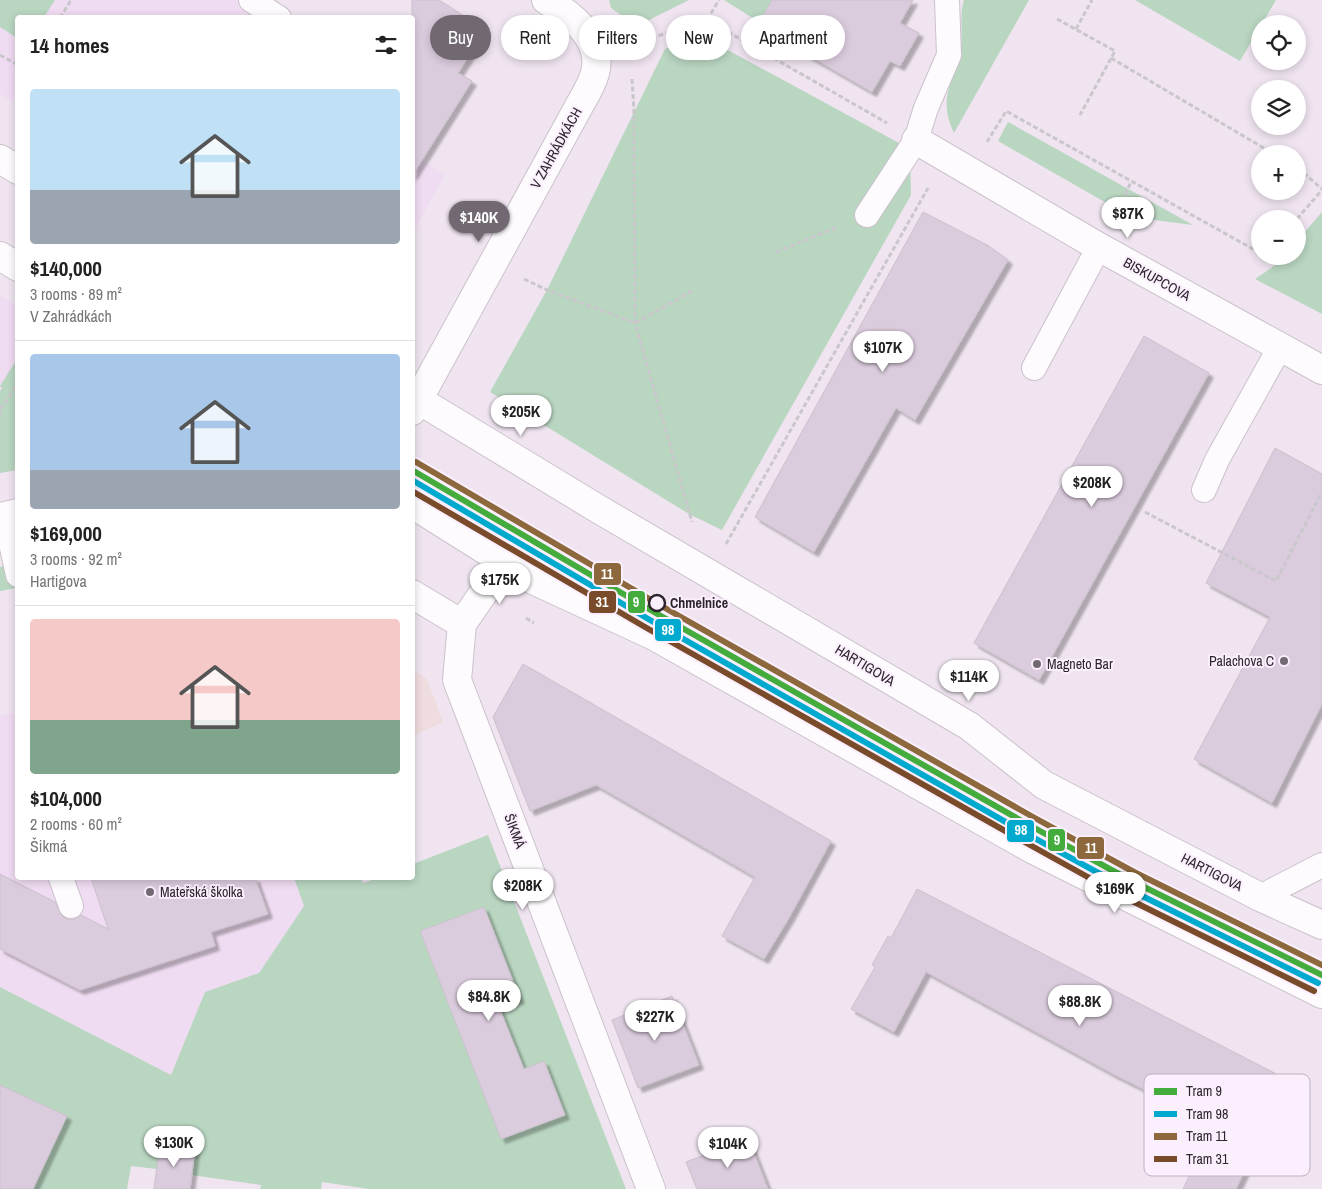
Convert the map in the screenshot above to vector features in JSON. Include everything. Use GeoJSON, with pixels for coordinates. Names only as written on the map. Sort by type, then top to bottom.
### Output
{"type":"FeatureCollection","features":[{"type":"Feature","properties":{"kind":"main road","name":"V ZAHRÁDKÁCH"},"geometry":{"type":"LineString","coordinates":[[415,402],[596,73],[596,52],[585,30],[561,8],[546,0]]}},
{"type":"Feature","properties":{"kind":"main road","name":"BISKUPCOVA"},"geometry":{"type":"LineString","coordinates":[[916,140],[1099,247],[1322,370]]}},
{"type":"Feature","properties":{"kind":"main road"},"geometry":{"type":"LineString","coordinates":[[0,159],[15,168]]}},
{"type":"Feature","properties":{"kind":"main road"},"geometry":{"type":"LineString","coordinates":[[0,256],[15,265]]}},
{"type":"Feature","properties":{"kind":"main road","name":"HARTIGOVA"},"geometry":{"type":"LineString","coordinates":[[415,402],[969,726],[1044,785],[1260,897],[1322,925]]}},
{"type":"Feature","properties":{"kind":"main road"},"geometry":{"type":"LineString","coordinates":[[415,506],[533,580],[654,636],[1032,849],[1322,994]]}},
{"type":"Feature","properties":{"kind":"main road"},"geometry":{"type":"LineString","coordinates":[[415,596],[462,624],[504,562]]}},
{"type":"Feature","properties":{"kind":"main road","name":"ŠIKMÁ"},"geometry":{"type":"LineString","coordinates":[[462,624],[458,680],[651,1189]]}},
{"type":"Feature","properties":{"kind":"lane"},"geometry":{"type":"LineString","coordinates":[[251,0],[274,15]]}},
{"type":"Feature","properties":{"kind":"lane"},"geometry":{"type":"LineString","coordinates":[[867,215],[916,140],[926,108],[949,55],[947,0]]}},
{"type":"Feature","properties":{"kind":"lane"},"geometry":{"type":"LineString","coordinates":[[1034,368],[1099,247]]}},
{"type":"Feature","properties":{"kind":"lane"},"geometry":{"type":"LineString","coordinates":[[1204,490],[1217,460],[1280,347]]}},
{"type":"Feature","properties":{"kind":"lane"},"geometry":{"type":"LineString","coordinates":[[8,516],[15,557]]}},
{"type":"Feature","properties":{"kind":"lane"},"geometry":{"type":"LineString","coordinates":[[1260,897],[1322,865]]}},
{"type":"Feature","properties":{"kind":"lane"},"geometry":{"type":"LineString","coordinates":[[62,880],[71,906]]}},
{"type":"Feature","properties":{"kind":"path"},"geometry":{"type":"LineString","coordinates":[[62,15],[71,0]]}},
{"type":"Feature","properties":{"kind":"path"},"geometry":{"type":"LineString","coordinates":[[710,15],[720,0]]}},
{"type":"Feature","properties":{"kind":"path"},"geometry":{"type":"LineString","coordinates":[[1076,30],[1092,0]]}},
{"type":"Feature","properties":{"kind":"path"},"geometry":{"type":"LineString","coordinates":[[1057,19],[1115,52],[1080,115]]}},
{"type":"Feature","properties":{"kind":"path"},"geometry":{"type":"LineString","coordinates":[[731,34],[916,140]]}},
{"type":"Feature","properties":{"kind":"path"},"geometry":{"type":"LineString","coordinates":[[0,55],[15,63]]}},
{"type":"Feature","properties":{"kind":"path"},"geometry":{"type":"LineString","coordinates":[[1111,58],[1259,145]]}},
{"type":"Feature","properties":{"kind":"path"},"geometry":{"type":"LineString","coordinates":[[631,74],[634,112],[635,323],[694,529]]}},
{"type":"Feature","properties":{"kind":"path"},"geometry":{"type":"LineString","coordinates":[[970,171],[1006,111],[1251,248]]}},
{"type":"Feature","properties":{"kind":"path"},"geometry":{"type":"LineString","coordinates":[[722,552],[945,158]]}},
{"type":"Feature","properties":{"kind":"path"},"geometry":{"type":"LineString","coordinates":[[1305,210],[1322,190],[1306,175]]}},
{"type":"Feature","properties":{"kind":"path"},"geometry":{"type":"LineString","coordinates":[[776,252],[867,215]]}},
{"type":"Feature","properties":{"kind":"path"},"geometry":{"type":"LineString","coordinates":[[492,264],[547,290],[635,323],[692,292]]}},
{"type":"Feature","properties":{"kind":"path"},"geometry":{"type":"LineString","coordinates":[[0,417],[1,408],[15,387]]}},
{"type":"Feature","properties":{"kind":"path"},"geometry":{"type":"LineString","coordinates":[[1145,512],[1276,581],[1322,492]]}},
{"type":"Feature","properties":{"kind":"shaded area"},"geometry":{"type":"Polygon","coordinates":[[[0,0],[274,0],[264,15],[15,15],[15,104],[0,94],[0,0]]]}},
{"type":"Feature","properties":{"kind":"shaded area"},"geometry":{"type":"Polygon","coordinates":[[[415,155],[445,175],[415,228],[415,155]]]}},
{"type":"Feature","properties":{"kind":"shaded area"},"geometry":{"type":"Polygon","coordinates":[[[0,295],[15,304],[15,377],[0,402],[0,295]]]}},
{"type":"Feature","properties":{"kind":"shaded area"},"geometry":{"type":"Polygon","coordinates":[[[415,671],[427,679],[443,722],[415,735],[415,671]]]}},
{"type":"Feature","properties":{"kind":"shaded area","name":"Mateřská školka"},"geometry":{"type":"Polygon","coordinates":[[[15,712],[15,880],[295,880],[305,906],[259,973],[205,992],[171,1075],[0,987],[0,715],[15,712]]]}},
{"type":"Feature","properties":{"kind":"green space"},"geometry":{"type":"Polygon","coordinates":[[[0,0],[55,0],[45,15],[15,15],[15,37],[0,27],[0,0]]]}},
{"type":"Feature","properties":{"kind":"green space"},"geometry":{"type":"Polygon","coordinates":[[[609,0],[689,0],[656,16],[621,15],[611,8],[609,0]]]}},
{"type":"Feature","properties":{"kind":"green space"},"geometry":{"type":"Polygon","coordinates":[[[724,0],[772,0],[763,15],[748,15],[724,0]]]}},
{"type":"Feature","properties":{"kind":"green space"},"geometry":{"type":"Polygon","coordinates":[[[964,0],[1029,0],[954,133],[949,120],[947,98],[959,59],[964,0]]]}},
{"type":"Feature","properties":{"kind":"green space"},"geometry":{"type":"Polygon","coordinates":[[[1135,0],[1276,0],[1267,15],[1251,15],[1251,42],[1240,61],[1135,0]]]}},
{"type":"Feature","properties":{"kind":"green space"},"geometry":{"type":"Polygon","coordinates":[[[665,49],[666,60],[731,60],[731,52],[741,57],[741,60],[746,60],[910,149],[911,195],[722,530],[689,514],[490,392],[547,290],[665,49]]]}},
{"type":"Feature","properties":{"kind":"green space"},"geometry":{"type":"Polygon","coordinates":[[[1008,122],[1193,225],[1131,217],[998,141],[1008,122]]]}},
{"type":"Feature","properties":{"kind":"green space"},"geometry":{"type":"Polygon","coordinates":[[[1322,212],[1322,314],[1255,279],[1275,265],[1306,265],[1306,231],[1322,212]]]}},
{"type":"Feature","properties":{"kind":"green space"},"geometry":{"type":"Polygon","coordinates":[[[15,362],[15,470],[0,473],[0,391],[2,388],[0,386],[15,362]]]}},
{"type":"Feature","properties":{"kind":"green space"},"geometry":{"type":"Polygon","coordinates":[[[15,563],[15,588],[0,591],[0,567],[15,563]]]}},
{"type":"Feature","properties":{"kind":"green space"},"geometry":{"type":"Polygon","coordinates":[[[488,835],[626,1189],[369,1189],[322,1182],[321,1189],[260,1189],[261,1185],[192,1175],[195,1149],[161,1144],[157,1169],[131,1166],[127,1189],[33,1189],[0,1096],[0,987],[171,1075],[205,992],[259,973],[304,906],[295,880],[362,880],[363,883],[372,880],[415,880],[415,863],[488,835]],[[484,907],[420,931],[463,1042],[506,1026],[499,1007],[520,999],[484,907]],[[544,1062],[481,1086],[501,1139],[565,1115],[544,1062]]]}},
{"type":"Feature","properties":{"kind":"building"},"geometry":{"type":"Polygon","coordinates":[[[412,0],[439,0],[462,15],[430,15],[430,60],[466,60],[458,73],[472,81],[415,171],[415,15],[412,15],[412,0]]]}},
{"type":"Feature","properties":{"kind":"building"},"geometry":{"type":"Polygon","coordinates":[[[772,0],[913,0],[900,23],[919,33],[900,66],[890,61],[872,92],[816,60],[845,60],[845,15],[763,15],[772,0]]]}},
{"type":"Feature","properties":{"kind":"building"},"geometry":{"type":"Polygon","coordinates":[[[923,212],[987,245],[1008,260],[915,420],[896,408],[814,552],[755,517],[923,212]]]}},
{"type":"Feature","properties":{"kind":"building"},"geometry":{"type":"Polygon","coordinates":[[[1144,336],[1209,373],[1039,680],[974,643],[1144,336]]]}},
{"type":"Feature","properties":{"kind":"building","name":"Palachova C"},"geometry":{"type":"Polygon","coordinates":[[[1275,448],[1322,474],[1322,704],[1272,803],[1194,759],[1270,617],[1206,583],[1275,448]]]}},
{"type":"Feature","properties":{"kind":"building"},"geometry":{"type":"Polygon","coordinates":[[[523,664],[831,841],[764,959],[722,936],[755,877],[596,785],[530,811],[493,717],[523,664]]]}},
{"type":"Feature","properties":{"kind":"building"},"geometry":{"type":"Polygon","coordinates":[[[0,874],[55,902],[63,917],[69,920],[81,915],[108,929],[92,880],[256,880],[268,914],[211,932],[215,946],[80,990],[0,949],[0,874]]]}},
{"type":"Feature","properties":{"kind":"building"},"geometry":{"type":"Polygon","coordinates":[[[917,889],[1276,1074],[1144,1074],[1144,1089],[926,972],[894,1032],[851,1009],[875,967],[872,965],[888,936],[891,938],[917,889]]]}},
{"type":"Feature","properties":{"kind":"building"},"geometry":{"type":"Polygon","coordinates":[[[484,907],[520,999],[499,1007],[524,1069],[544,1061],[565,1115],[501,1139],[420,931],[484,907]]]}},
{"type":"Feature","properties":{"kind":"building"},"geometry":{"type":"Polygon","coordinates":[[[672,996],[699,1065],[638,1088],[612,1020],[672,996]]]}},
{"type":"Feature","properties":{"kind":"building"},"geometry":{"type":"Polygon","coordinates":[[[0,1085],[67,1116],[33,1189],[0,1189],[0,1085]]]}},
{"type":"Feature","properties":{"kind":"building"},"geometry":{"type":"Polygon","coordinates":[[[748,1138],[768,1189],[697,1189],[686,1162],[748,1138]]]}},
{"type":"Feature","properties":{"kind":"building"},"geometry":{"type":"Polygon","coordinates":[[[160,1144],[195,1149],[190,1189],[154,1189],[160,1144]]]}},
{"type":"Feature","properties":{"kind":"building"},"geometry":{"type":"Polygon","coordinates":[[[1189,1176],[1242,1176],[1236,1189],[1183,1189],[1189,1176]]]}},
{"type":"Feature","properties":{"kind":"tram line","name":"11"},"geometry":{"type":"LineString","coordinates":[[416,462],[658,604],[1033,817],[1134,872],[1322,965]]}},
{"type":"Feature","properties":{"kind":"tram line","name":"9"},"geometry":{"type":"LineString","coordinates":[[415,472],[654,612],[1029,825],[1130,880],[1322,975]]}},
{"type":"Feature","properties":{"kind":"tram line","name":"98"},"geometry":{"type":"LineString","coordinates":[[415,482],[650,620],[1025,833],[1126,888],[1318,983]]}},
{"type":"Feature","properties":{"kind":"tram line","name":"31"},"geometry":{"type":"LineString","coordinates":[[415,493],[645,627],[1122,896],[1314,991]]}},
{"type":"Feature","properties":{"kind":"place","name":"Chmelnice"},"geometry":{"type":"Point","coordinates":[657,603]}},
{"type":"Feature","properties":{"kind":"place","name":"Palachova C"},"geometry":{"type":"Point","coordinates":[1284,661]}},
{"type":"Feature","properties":{"kind":"place","name":"Magneto Bar"},"geometry":{"type":"Point","coordinates":[1037,664]}},
{"type":"Feature","properties":{"kind":"place","name":"Mateřská školka"},"geometry":{"type":"Point","coordinates":[150,892]}}]}
